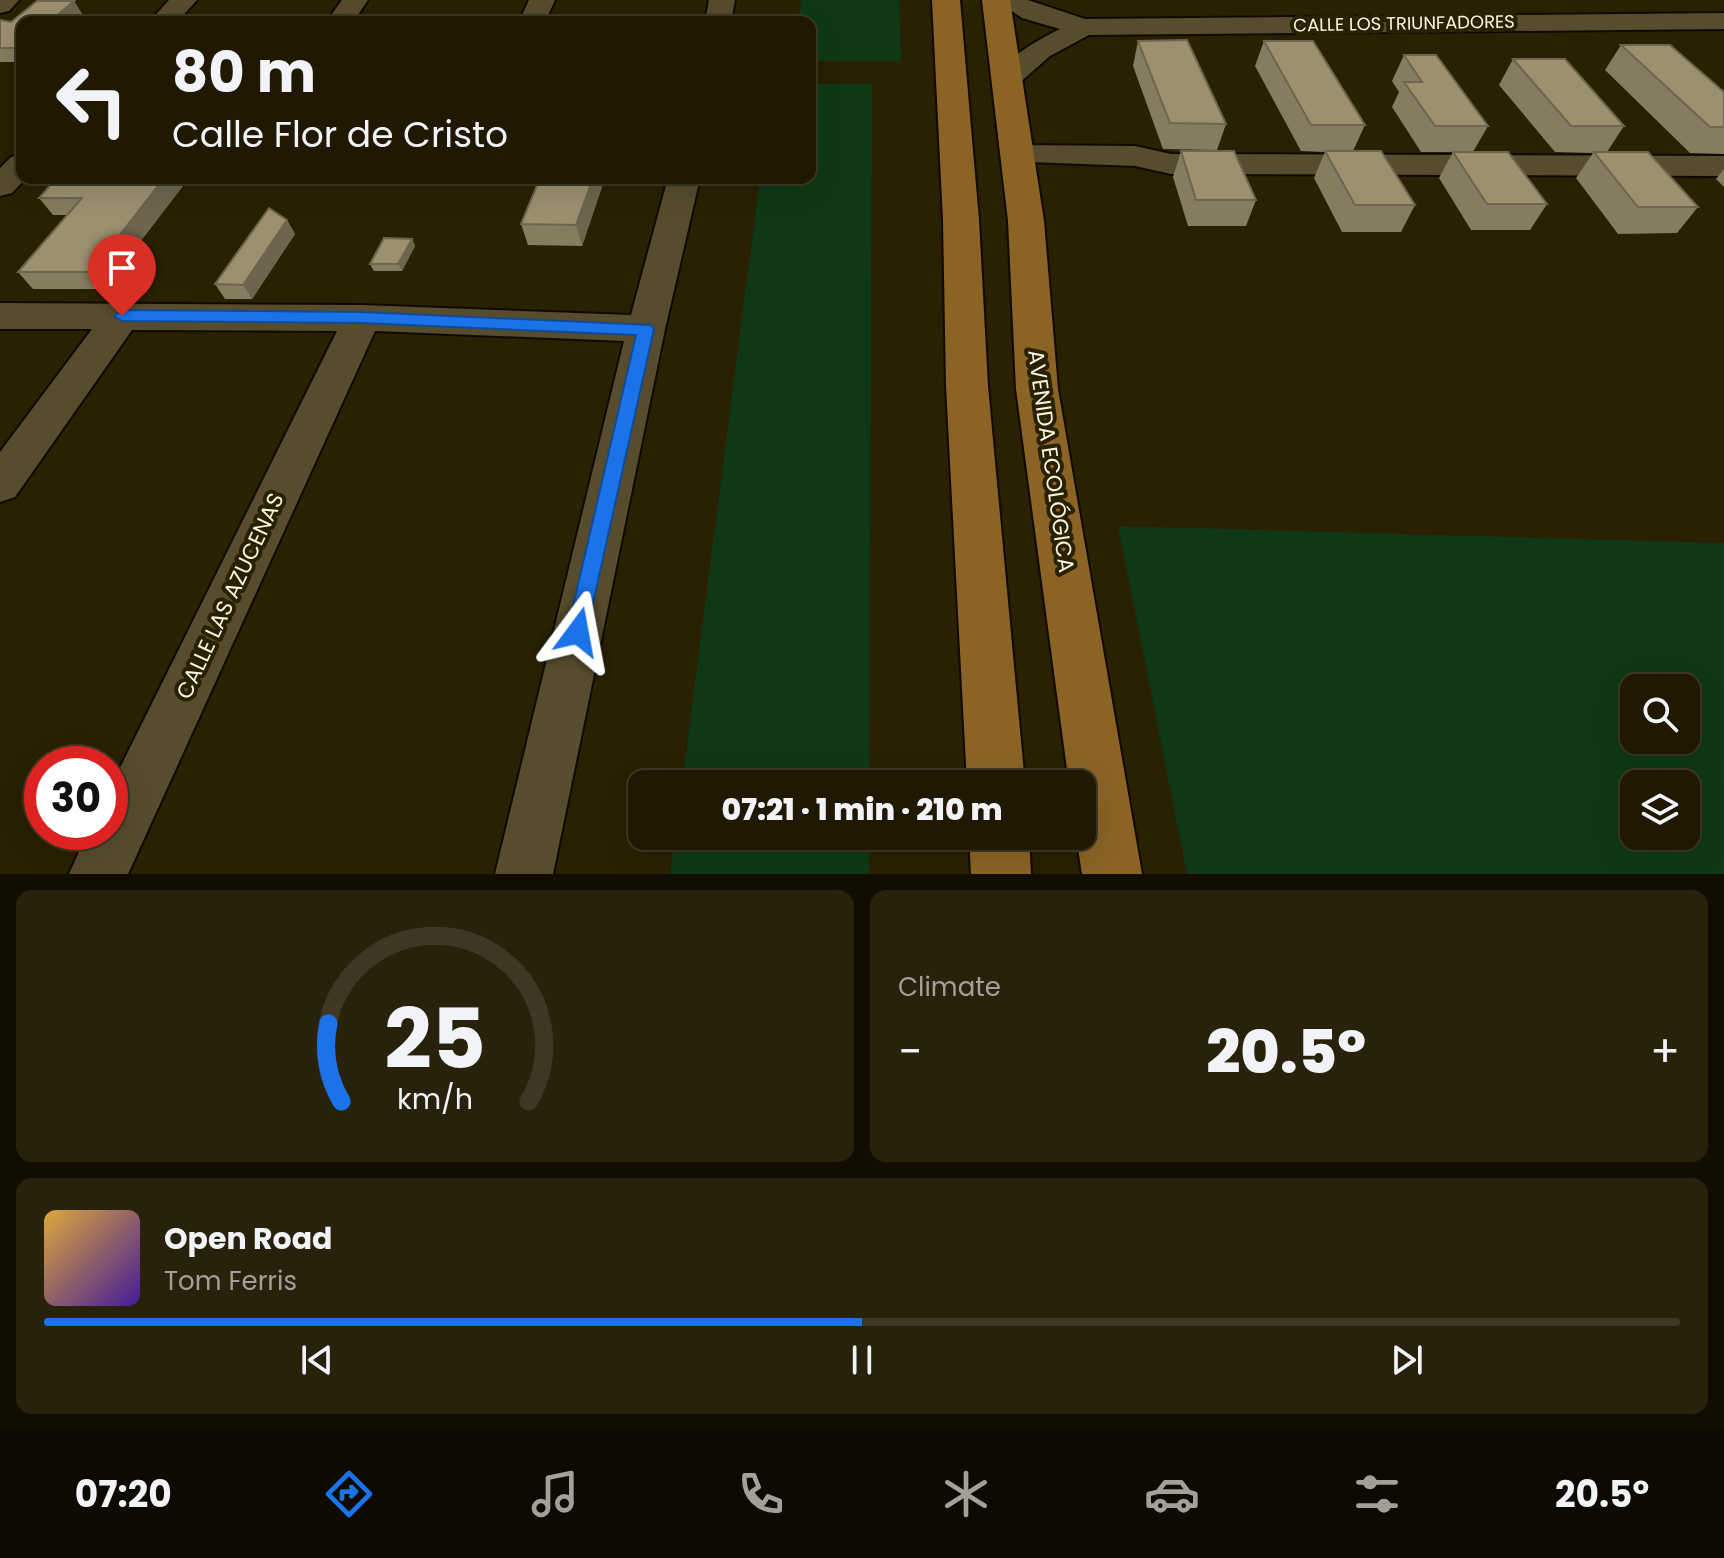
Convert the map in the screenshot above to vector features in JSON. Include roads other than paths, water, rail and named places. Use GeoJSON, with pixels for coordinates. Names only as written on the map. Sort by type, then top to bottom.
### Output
{"type":"FeatureCollection","features":[{"type":"Feature","properties":{"kind":"main road"},"geometry":{"type":"LineString","coordinates":[[946,0],[961,220],[967,386],[995,770]]}},
{"type":"Feature","properties":{"kind":"main road","name":"AVENIDA ECOLÓGICA"},"geometry":{"type":"LineString","coordinates":[[996,0],[1026,221],[1037,389],[1112,874]]}},
{"type":"Feature","properties":{"kind":"main road"},"geometry":{"type":"LineString","coordinates":[[1000,850],[1001,874]]}},
{"type":"Feature","properties":{"kind":"street"},"geometry":{"type":"LineString","coordinates":[[0,5],[6,0]]}},
{"type":"Feature","properties":{"kind":"street"},"geometry":{"type":"LineString","coordinates":[[168,16],[184,0]]}},
{"type":"Feature","properties":{"kind":"street","name":"CALLE LOS TRIUNFADORES"},"geometry":{"type":"LineString","coordinates":[[1009,0],[1031,12],[1084,27],[1724,21]]}},
{"type":"Feature","properties":{"kind":"street","name":"CALLE LOS TRIUNFADORES"},"geometry":{"type":"LineString","coordinates":[[1007,79],[1040,50],[1084,27]]}},
{"type":"Feature","properties":{"kind":"street"},"geometry":{"type":"LineString","coordinates":[[1019,164],[1142,172],[1171,164],[1724,166]]}},
{"type":"Feature","properties":{"kind":"street"},"geometry":{"type":"LineString","coordinates":[[0,186],[16,170]]}},
{"type":"Feature","properties":{"kind":"street"},"geometry":{"type":"LineString","coordinates":[[524,874],[646,329],[682,184]]}},
{"type":"Feature","properties":{"kind":"street"},"geometry":{"type":"LineString","coordinates":[[0,316],[362,318],[646,329]]}},
{"type":"Feature","properties":{"kind":"street"},"geometry":{"type":"LineString","coordinates":[[0,485],[122,316]]}},
{"type":"Feature","properties":{"kind":"street","name":"CALLE LAS AZUCENAS"},"geometry":{"type":"LineString","coordinates":[[98,874],[362,318]]}}]}
